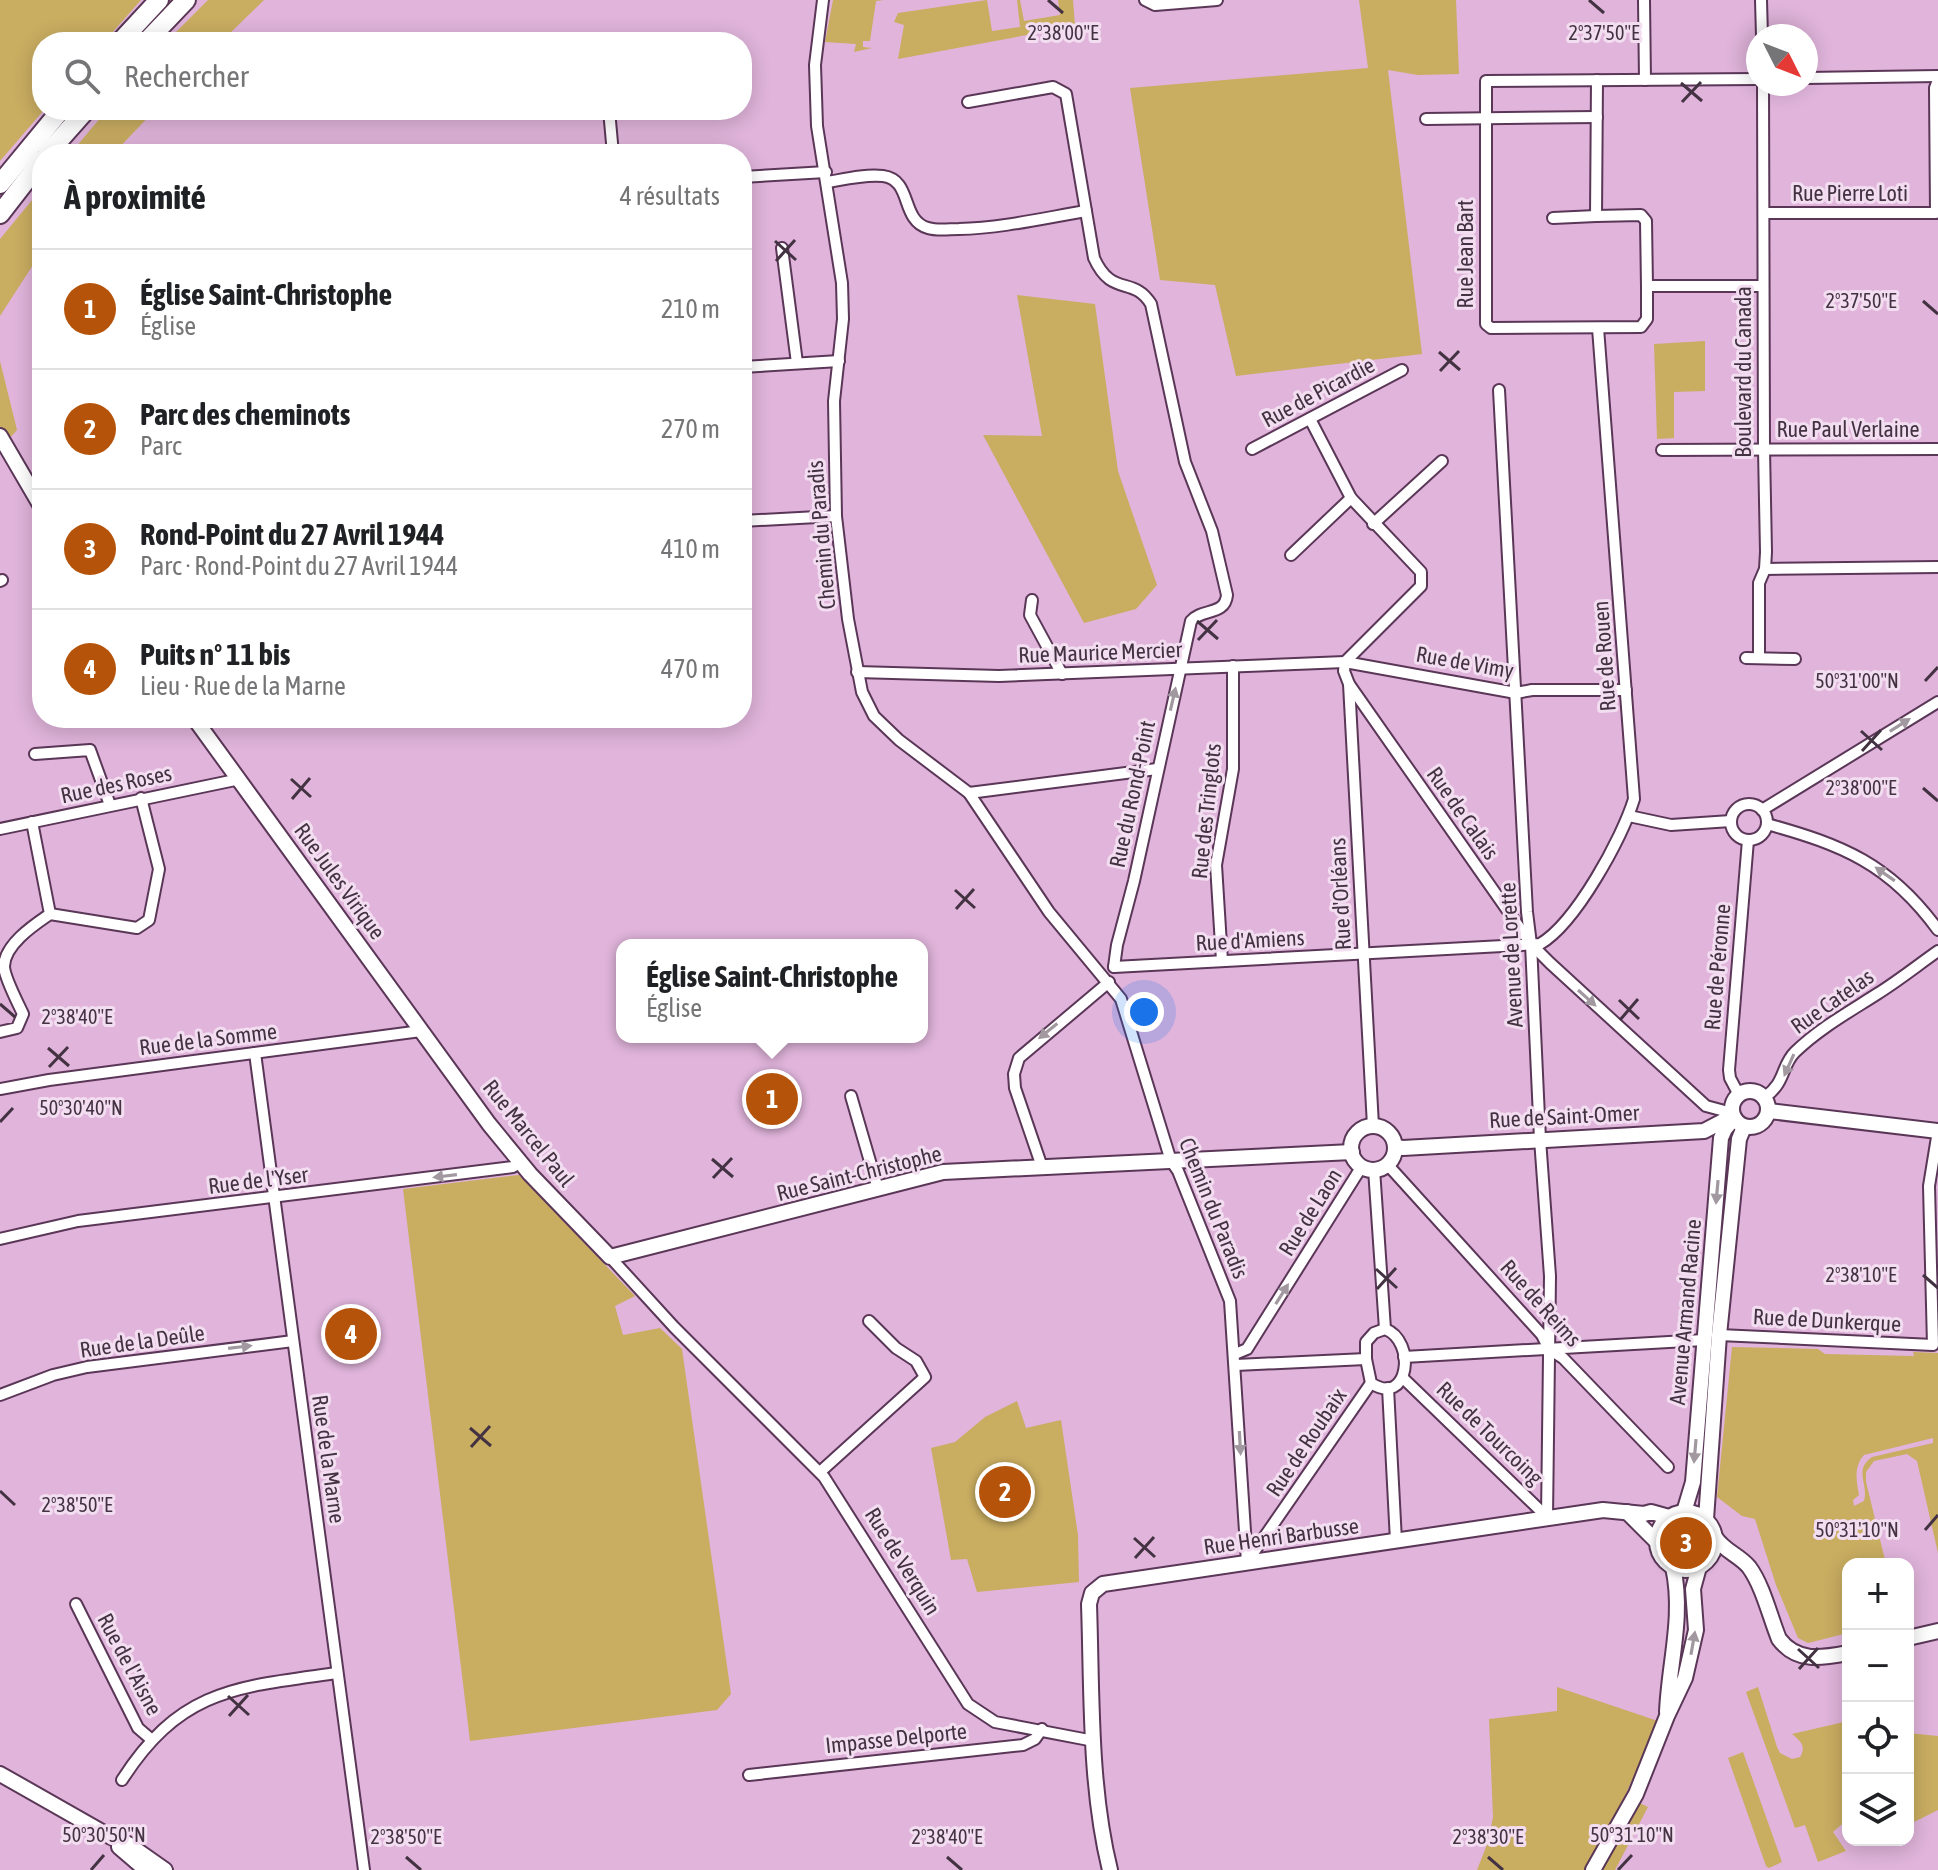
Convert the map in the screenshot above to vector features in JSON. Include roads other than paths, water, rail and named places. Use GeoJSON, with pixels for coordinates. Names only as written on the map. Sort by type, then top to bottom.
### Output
{"type":"FeatureCollection","features":[{"type":"Feature","properties":{"kind":"highway"},"geometry":{"type":"LineString","coordinates":[[129,32],[159,0]]}},
{"type":"Feature","properties":{"kind":"highway"},"geometry":{"type":"LineString","coordinates":[[156,32],[186,0]]}},
{"type":"Feature","properties":{"kind":"highway"},"geometry":{"type":"LineString","coordinates":[[33,144],[53,120]]}},
{"type":"Feature","properties":{"kind":"highway"},"geometry":{"type":"LineString","coordinates":[[56,144],[77,120]]}},
{"type":"Feature","properties":{"kind":"highway"},"geometry":{"type":"LineString","coordinates":[[0,184],[32,145]]}},
{"type":"Feature","properties":{"kind":"highway"},"geometry":{"type":"LineString","coordinates":[[0,214],[32,173]]}},
{"type":"Feature","properties":{"kind":"street","name":"Chemin du Paradis"},"geometry":{"type":"LineString","coordinates":[[823,0],[815,65],[817,126],[842,283],[843,319],[834,401],[836,516],[857,672],[866,702],[874,716],[899,740],[969,793],[1049,912],[1106,980],[1125,1008],[1171,1161],[1178,1171],[1230,1301],[1247,1562]]}},
{"type":"Feature","properties":{"kind":"street"},"geometry":{"type":"LineString","coordinates":[[1145,0],[1155,5],[1217,0]]}},
{"type":"Feature","properties":{"kind":"street"},"geometry":{"type":"LineString","coordinates":[[1644,0],[1645,80]]}},
{"type":"Feature","properties":{"kind":"street"},"geometry":{"type":"LineString","coordinates":[[1761,0],[1762,24]]}},
{"type":"Feature","properties":{"kind":"street"},"geometry":{"type":"LineString","coordinates":[[1818,78],[1938,78]]}},
{"type":"Feature","properties":{"kind":"street","name":"Rue Pierre Loti"},"geometry":{"type":"LineString","coordinates":[[1764,213],[1936,213],[1935,88],[1938,78]]}},
{"type":"Feature","properties":{"kind":"street"},"geometry":{"type":"LineString","coordinates":[[1596,216],[1597,80],[1746,79]]}},
{"type":"Feature","properties":{"kind":"street","name":"Rue Jean Bart"},"geometry":{"type":"LineString","coordinates":[[1597,80],[1486,81],[1486,324],[1491,328],[1641,327],[1647,319],[1647,286]]}},
{"type":"Feature","properties":{"kind":"street"},"geometry":{"type":"LineString","coordinates":[[752,177],[883,176],[901,186],[914,218],[923,226],[936,229],[1002,226],[1086,211],[1066,94],[1053,87],[968,102]]}},
{"type":"Feature","properties":{"kind":"street","name":"Boulevard du Canada"},"geometry":{"type":"LineString","coordinates":[[1759,658],[1759,583],[1765,569],[1763,96]]}},
{"type":"Feature","properties":{"kind":"street"},"geometry":{"type":"LineString","coordinates":[[1426,119],[1597,117]]}},
{"type":"Feature","properties":{"kind":"street"},"geometry":{"type":"LineString","coordinates":[[610,120],[612,144]]}},
{"type":"Feature","properties":{"kind":"street","name":"Rue du Rond-Point"},"geometry":{"type":"LineString","coordinates":[[1086,211],[1094,258],[1102,273],[1112,282],[1142,292],[1151,304],[1185,462],[1212,531],[1227,595],[1222,608],[1193,617],[1189,629],[1114,967]]}},
{"type":"Feature","properties":{"kind":"street"},"geometry":{"type":"LineString","coordinates":[[1553,218],[1641,215],[1646,221],[1647,286],[1763,286]]}},
{"type":"Feature","properties":{"kind":"street"},"geometry":{"type":"LineString","coordinates":[[782,248],[797,363]]}},
{"type":"Feature","properties":{"kind":"street","name":"Rue de Rouen"},"geometry":{"type":"LineString","coordinates":[[1531,944],[1540,944],[1550,937],[1574,909],[1608,858],[1634,799],[1598,328]]}},
{"type":"Feature","properties":{"kind":"street"},"geometry":{"type":"LineString","coordinates":[[752,366],[839,361]]}},
{"type":"Feature","properties":{"kind":"street","name":"Rue de Picardie"},"geometry":{"type":"LineString","coordinates":[[1252,449],[1402,370]]}},
{"type":"Feature","properties":{"kind":"street","name":"Avenue de Lorette"},"geometry":{"type":"LineString","coordinates":[[1499,390],[1550,1276],[1547,1517]]}},
{"type":"Feature","properties":{"kind":"street"},"geometry":{"type":"LineString","coordinates":[[1310,419],[1351,498],[1421,572],[1421,586],[1345,662]]}},
{"type":"Feature","properties":{"kind":"street"},"geometry":{"type":"LineString","coordinates":[[0,436],[32,491]]}},
{"type":"Feature","properties":{"kind":"street","name":"Rue Paul Verlaine"},"geometry":{"type":"LineString","coordinates":[[1662,450],[1938,449]]}},
{"type":"Feature","properties":{"kind":"street"},"geometry":{"type":"LineString","coordinates":[[1373,524],[1442,461]]}},
{"type":"Feature","properties":{"kind":"street"},"geometry":{"type":"LineString","coordinates":[[1291,555],[1351,498]]}},
{"type":"Feature","properties":{"kind":"street"},"geometry":{"type":"LineString","coordinates":[[752,520],[836,516]]}},
{"type":"Feature","properties":{"kind":"street"},"geometry":{"type":"LineString","coordinates":[[1765,569],[1938,567]]}},
{"type":"Feature","properties":{"kind":"street"},"geometry":{"type":"LineString","coordinates":[[1032,600],[1030,615],[1062,674]]}},
{"type":"Feature","properties":{"kind":"street"},"geometry":{"type":"LineString","coordinates":[[1746,658],[1795,659]]}},
{"type":"Feature","properties":{"kind":"street","name":"Rue de Vimy"},"geometry":{"type":"LineString","coordinates":[[1345,662],[1516,693],[1532,690],[1626,690]]}},
{"type":"Feature","properties":{"kind":"street","name":"Rue Maurice Mercier"},"geometry":{"type":"LineString","coordinates":[[857,672],[999,676],[1345,662]]}},
{"type":"Feature","properties":{"kind":"street","name":"Rue d'Orléans"},"geometry":{"type":"LineString","coordinates":[[1345,662],[1344,671],[1349,684],[1373,1126]]}},
{"type":"Feature","properties":{"kind":"street","name":"Rue des Tringlots"},"geometry":{"type":"LineString","coordinates":[[1222,961],[1216,865],[1233,769],[1233,666]]}},
{"type":"Feature","properties":{"kind":"street","name":"Rue de Calais"},"geometry":{"type":"LineString","coordinates":[[1349,684],[1531,944],[1706,1106],[1736,1118]]}},
{"type":"Feature","properties":{"kind":"street"},"geometry":{"type":"LineString","coordinates":[[1762,810],[1938,702]]}},
{"type":"Feature","properties":{"kind":"street","name":"Rue Jules Virique"},"geometry":{"type":"LineString","coordinates":[[202,728],[421,1031]]}},
{"type":"Feature","properties":{"kind":"street"},"geometry":{"type":"LineString","coordinates":[[35,754],[90,750],[110,805]]}},
{"type":"Feature","properties":{"kind":"street"},"geometry":{"type":"LineString","coordinates":[[969,793],[1157,769]]}},
{"type":"Feature","properties":{"kind":"street","name":"Rue des Roses"},"geometry":{"type":"LineString","coordinates":[[0,829],[240,779]]}},
{"type":"Feature","properties":{"kind":"street"},"geometry":{"type":"LineString","coordinates":[[0,1032],[17,1028],[23,1014],[4,967],[8,954],[29,928],[50,914],[137,928],[149,920],[159,869],[141,798]]}},
{"type":"Feature","properties":{"kind":"street"},"geometry":{"type":"LineString","coordinates":[[1744,805],[1756,805],[1762,810],[1767,824],[1762,834],[1748,840],[1734,832],[1731,821],[1734,813],[1744,805]]}},
{"type":"Feature","properties":{"kind":"street"},"geometry":{"type":"LineString","coordinates":[[1629,816],[1671,825],[1731,821]]}},
{"type":"Feature","properties":{"kind":"street"},"geometry":{"type":"LineString","coordinates":[[32,822],[50,914]]}},
{"type":"Feature","properties":{"kind":"street"},"geometry":{"type":"LineString","coordinates":[[1767,824],[1826,841],[1867,862],[1899,884],[1938,930]]}},
{"type":"Feature","properties":{"kind":"street","name":"Rue de Péronne"},"geometry":{"type":"LineString","coordinates":[[1739,1095],[1729,1070],[1748,840]]}},
{"type":"Feature","properties":{"kind":"street","name":"Rue d'Amiens"},"geometry":{"type":"LineString","coordinates":[[1114,967],[1531,944]]}},
{"type":"Feature","properties":{"kind":"street","name":"Rue Catelas"},"geometry":{"type":"LineString","coordinates":[[1767,1104],[1793,1053],[1829,1024],[1938,951]]}},
{"type":"Feature","properties":{"kind":"street"},"geometry":{"type":"LineString","coordinates":[[1042,1167],[1015,1088],[1014,1074],[1019,1058],[1106,980],[1114,967]]}},
{"type":"Feature","properties":{"kind":"street","name":"Rue de la Somme"},"geometry":{"type":"LineString","coordinates":[[0,1089],[421,1031]]}},
{"type":"Feature","properties":{"kind":"street","name":"Rue Marcel Paul"},"geometry":{"type":"LineString","coordinates":[[421,1031],[520,1162],[610,1257]]}},
{"type":"Feature","properties":{"kind":"street","name":"Rue de la Marne"},"geometry":{"type":"LineString","coordinates":[[255,1053],[364,1870]]}},
{"type":"Feature","properties":{"kind":"street"},"geometry":{"type":"LineString","coordinates":[[1767,1104],[1763,1123],[1751,1128],[1736,1118],[1732,1107],[1739,1095],[1752,1091],[1767,1104],[1938,1131]]}},
{"type":"Feature","properties":{"kind":"street"},"geometry":{"type":"LineString","coordinates":[[851,1096],[878,1189]]}},
{"type":"Feature","properties":{"kind":"street","name":"Rue de Saint-Omer"},"geometry":{"type":"LineString","coordinates":[[1395,1147],[1704,1131],[1736,1118]]}},
{"type":"Feature","properties":{"kind":"street","name":"Avenue Armand Racine"},"geometry":{"type":"LineString","coordinates":[[1706,1519],[1721,1138],[1736,1118]]}},
{"type":"Feature","properties":{"kind":"street"},"geometry":{"type":"LineString","coordinates":[[1352,1152],[1354,1137],[1359,1131],[1373,1126],[1385,1130],[1395,1147],[1374,1167]]}},
{"type":"Feature","properties":{"kind":"street","name":"Rue de Dunkerque"},"geometry":{"type":"LineString","coordinates":[[1404,1357],[1712,1337],[1933,1345],[1929,1186],[1938,1131]]}},
{"type":"Feature","properties":{"kind":"street"},"geometry":{"type":"LineString","coordinates":[[1171,1161],[1352,1152],[1374,1167]]}},
{"type":"Feature","properties":{"kind":"street","name":"Rue Saint-Christophe"},"geometry":{"type":"LineString","coordinates":[[610,1257],[943,1172],[1171,1161]]}},
{"type":"Feature","properties":{"kind":"street","name":"Rue de l'Yser"},"geometry":{"type":"LineString","coordinates":[[0,1239],[78,1221],[513,1167],[520,1162]]}},
{"type":"Feature","properties":{"kind":"street"},"geometry":{"type":"LineString","coordinates":[[1374,1167],[1385,1329]]}},
{"type":"Feature","properties":{"kind":"street","name":"Rue de Reims"},"geometry":{"type":"LineString","coordinates":[[1374,1167],[1668,1467]]}},
{"type":"Feature","properties":{"kind":"street","name":"Rue de Laon"},"geometry":{"type":"LineString","coordinates":[[1236,1359],[1247,1349],[1374,1167]]}},
{"type":"Feature","properties":{"kind":"street","name":"Rue de Verquin"},"geometry":{"type":"LineString","coordinates":[[610,1257],[674,1327],[820,1472],[968,1704],[995,1722],[1094,1741]]}},
{"type":"Feature","properties":{"kind":"street"},"geometry":{"type":"LineString","coordinates":[[820,1472],[925,1377],[916,1361],[896,1348],[869,1321]]}},
{"type":"Feature","properties":{"kind":"street"},"geometry":{"type":"LineString","coordinates":[[1385,1329],[1394,1332],[1401,1340],[1404,1357],[1404,1379],[1398,1385],[1388,1388],[1371,1383],[1366,1342],[1374,1333],[1385,1329]]}},
{"type":"Feature","properties":{"kind":"street","name":"Avenue Armand Racine"},"geometry":{"type":"LineString","coordinates":[[1677,1515],[1693,1482],[1712,1337]]}},
{"type":"Feature","properties":{"kind":"street","name":"Rue de la Deûle"},"geometry":{"type":"LineString","coordinates":[[0,1395],[53,1375],[87,1367],[293,1341]]}},
{"type":"Feature","properties":{"kind":"street"},"geometry":{"type":"LineString","coordinates":[[1236,1359],[1366,1359]]}},
{"type":"Feature","properties":{"kind":"street","name":"Rue de Tourcoing"},"geometry":{"type":"LineString","coordinates":[[1404,1379],[1547,1517]]}},
{"type":"Feature","properties":{"kind":"street","name":"Rue de Roubaix"},"geometry":{"type":"LineString","coordinates":[[1247,1562],[1371,1383]]}},
{"type":"Feature","properties":{"kind":"street"},"geometry":{"type":"LineString","coordinates":[[1388,1388],[1396,1541]]}},
{"type":"Feature","properties":{"kind":"street","name":"Rue Henri Barbusse"},"geometry":{"type":"LineString","coordinates":[[1094,1741],[1089,1604],[1092,1593],[1103,1584],[1603,1510],[1677,1515]]}},
{"type":"Feature","properties":{"kind":"street"},"geometry":{"type":"LineString","coordinates":[[1627,1512],[1657,1542]]}},
{"type":"Feature","properties":{"kind":"street"},"geometry":{"type":"LineString","coordinates":[[1733,1556],[1686,1570],[1673,1567],[1662,1557],[1657,1542],[1658,1533],[1677,1515],[1695,1514],[1706,1519],[1715,1537],[1733,1556],[1744,1561],[1752,1572],[1785,1647],[1808,1659],[1842,1654]]}},
{"type":"Feature","properties":{"kind":"street"},"geometry":{"type":"LineString","coordinates":[[1593,1870],[1641,1783],[1679,1694],[1696,1630],[1693,1589],[1715,1546],[1715,1537]]}},
{"type":"Feature","properties":{"kind":"street"},"geometry":{"type":"LineString","coordinates":[[1667,1716],[1677,1626],[1678,1596],[1673,1567]]}},
{"type":"Feature","properties":{"kind":"street","name":"Rue de l'Aisne"},"geometry":{"type":"LineString","coordinates":[[76,1604],[138,1728],[152,1740]]}},
{"type":"Feature","properties":{"kind":"street"},"geometry":{"type":"LineString","coordinates":[[1914,1637],[1938,1631]]}},
{"type":"Feature","properties":{"kind":"street"},"geometry":{"type":"LineString","coordinates":[[122,1780],[152,1740],[186,1711],[221,1693],[337,1673]]}},
{"type":"Feature","properties":{"kind":"street","name":"Impasse Delporte"},"geometry":{"type":"LineString","coordinates":[[749,1775],[1023,1745],[1035,1739],[1042,1729]]}},
{"type":"Feature","properties":{"kind":"street"},"geometry":{"type":"LineString","coordinates":[[1094,1741],[1102,1838],[1110,1870]]}},
{"type":"Feature","properties":{"kind":"street"},"geometry":{"type":"LineString","coordinates":[[0,1774],[112,1838],[128,1844],[165,1870]]}},
{"type":"Feature","properties":{"kind":"street"},"geometry":{"type":"LineString","coordinates":[[112,1838],[146,1870]]}},
{"type":"Feature","properties":{"kind":"street"},"geometry":{"type":"LineString","coordinates":[[127,1854],[154,1870]]}},
{"type":"Feature","properties":{"kind":"place","name":"Église Saint-Christophe"},"geometry":{"type":"Point","coordinates":[772,1099]}},
{"type":"Feature","properties":{"kind":"place","name":"Puits n° 11 bis"},"geometry":{"type":"Point","coordinates":[351,1334]}},
{"type":"Feature","properties":{"kind":"place","name":"Parc des cheminots"},"geometry":{"type":"Point","coordinates":[1005,1492]}},
{"type":"Feature","properties":{"kind":"place","name":"Rond-Point du 27 Avril 1944"},"geometry":{"type":"Point","coordinates":[1686,1543]}}]}
